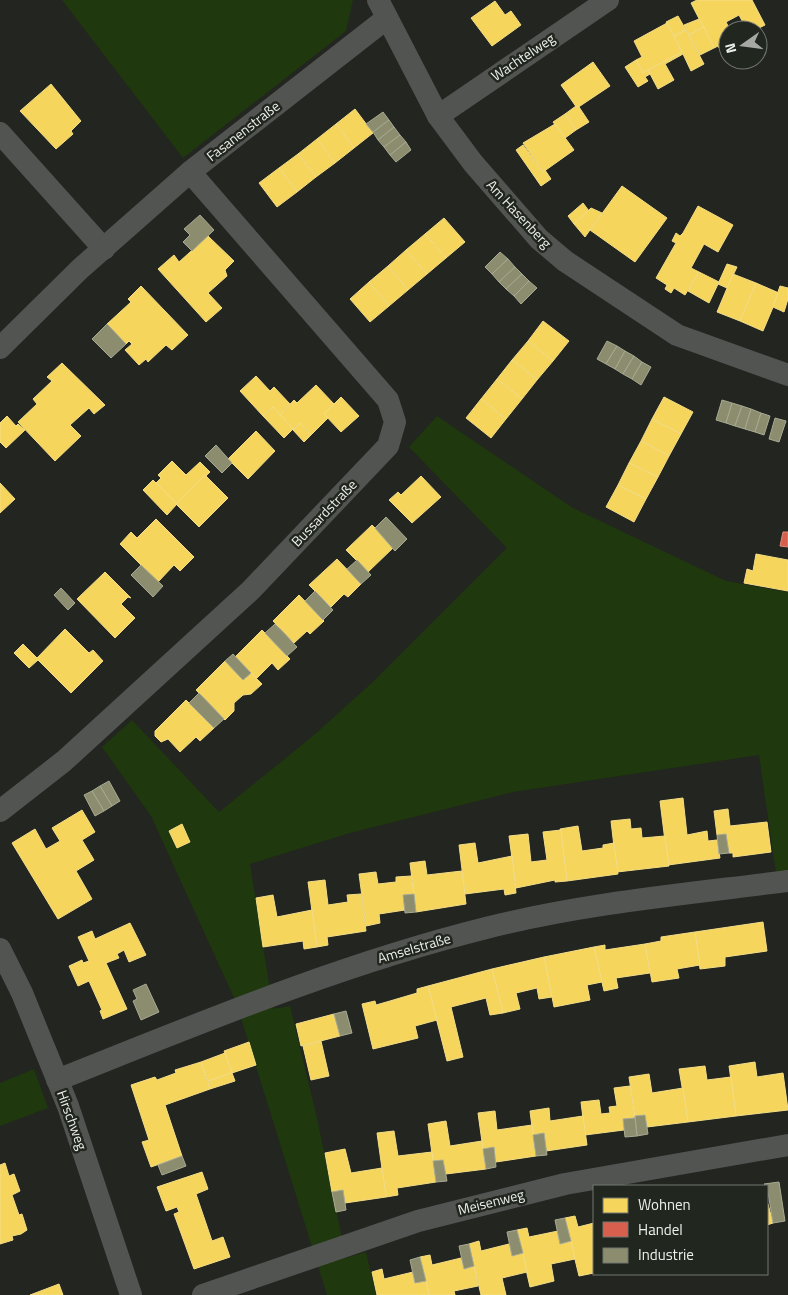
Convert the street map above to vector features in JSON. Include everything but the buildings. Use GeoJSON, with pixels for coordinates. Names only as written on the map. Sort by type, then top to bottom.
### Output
{"type":"FeatureCollection","features":[{"type":"Feature","properties":{"kind":"street","name":"Wachtelweg"},"geometry":{"type":"LineString","coordinates":[[438,116],[608,0]]}},
{"type":"Feature","properties":{"kind":"street","name":"Am Hasenberg"},"geometry":{"type":"LineString","coordinates":[[383,9],[438,116],[473,163],[539,239],[565,261],[677,335],[788,375]]}},
{"type":"Feature","properties":{"kind":"street","name":"Fasanenstraße"},"geometry":{"type":"LineString","coordinates":[[0,348],[104,248],[190,172],[383,9]]}},
{"type":"Feature","properties":{"kind":"street"},"geometry":{"type":"LineString","coordinates":[[0,133],[104,248]]}},
{"type":"Feature","properties":{"kind":"street","name":"Bussardstraße"},"geometry":{"type":"LineString","coordinates":[[0,811],[64,761],[251,590],[388,446],[395,422],[388,400],[190,172]]}},
{"type":"Feature","properties":{"kind":"street","name":"Amselstraße"},"geometry":{"type":"LineString","coordinates":[[57,1080],[356,965],[487,928],[608,904],[788,881]]}},
{"type":"Feature","properties":{"kind":"street","name":"Hirschweg"},"geometry":{"type":"LineString","coordinates":[[0,949],[22,993],[68,1106],[131,1295]]}},
{"type":"Feature","properties":{"kind":"street","name":"Meisenweg"},"geometry":{"type":"LineString","coordinates":[[203,1295],[418,1220],[565,1184],[788,1145]]}},
{"type":"Feature","properties":{"kind":"green space"},"geometry":{"type":"Polygon","coordinates":[[[62,0],[353,0],[346,31],[183,158],[62,0]]]}},
{"type":"Feature","properties":{"kind":"green space"},"geometry":{"type":"Polygon","coordinates":[[[437,416],[573,508],[726,581],[788,592],[788,871],[776,873],[759,755],[513,792],[350,833],[250,864],[273,1009],[290,1006],[317,1118],[346,1258],[366,1252],[376,1295],[327,1295],[236,1002],[151,816],[102,747],[132,720],[219,812],[314,735],[376,679],[507,548],[409,447],[437,416]]]}},
{"type":"Feature","properties":{"kind":"green space"},"geometry":{"type":"Polygon","coordinates":[[[34,1069],[48,1108],[0,1126],[0,1083],[34,1069]]]}}]}
